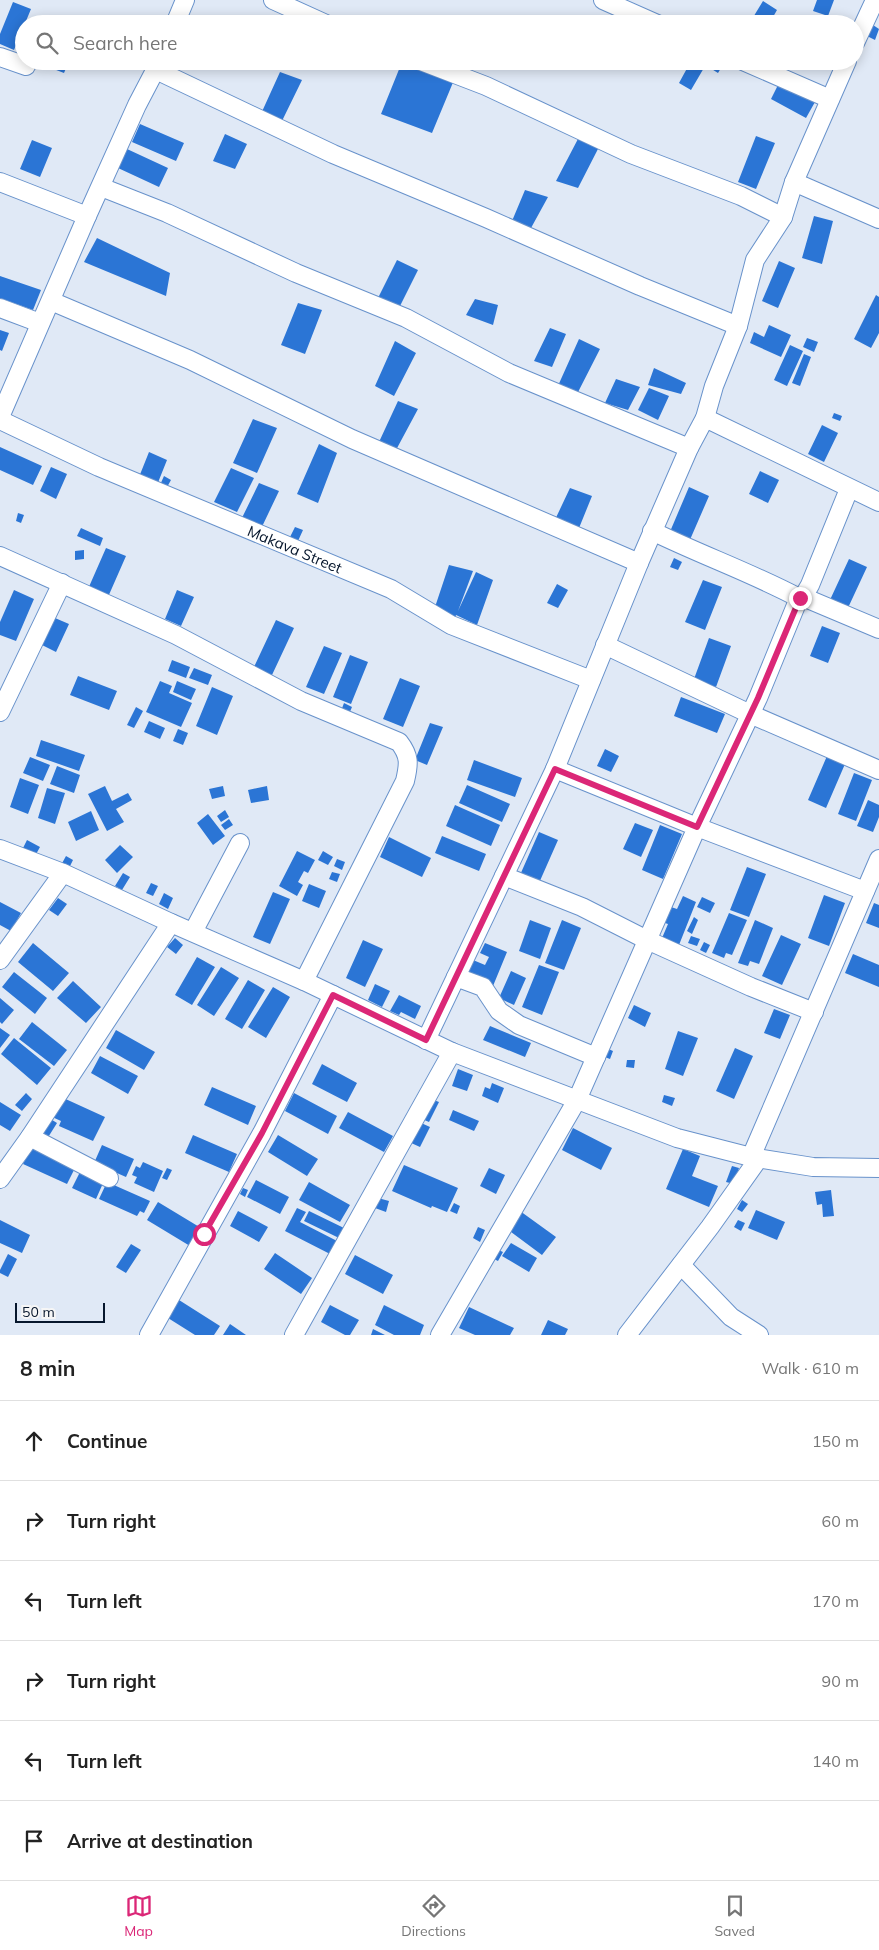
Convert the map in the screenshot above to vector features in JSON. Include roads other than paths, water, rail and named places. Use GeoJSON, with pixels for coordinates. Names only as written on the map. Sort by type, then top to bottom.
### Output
{"type":"FeatureCollection","features":[{"type":"Feature","properties":{"kind":"street"},"geometry":{"type":"LineString","coordinates":[[179,15],[185,0]]}},
{"type":"Feature","properties":{"kind":"street"},"geometry":{"type":"LineString","coordinates":[[273,0],[306,15]]}},
{"type":"Feature","properties":{"kind":"street"},"geometry":{"type":"LineString","coordinates":[[603,0],[637,15]]}},
{"type":"Feature","properties":{"kind":"street"},"geometry":{"type":"LineString","coordinates":[[864,24],[875,0]]}},
{"type":"Feature","properties":{"kind":"street"},"geometry":{"type":"LineString","coordinates":[[0,57],[15,62]]}},
{"type":"Feature","properties":{"kind":"street"},"geometry":{"type":"LineString","coordinates":[[0,418],[87,216],[137,105],[155,70]]}},
{"type":"Feature","properties":{"kind":"street"},"geometry":{"type":"LineString","coordinates":[[168,70],[333,154],[738,326]]}},
{"type":"Feature","properties":{"kind":"street"},"geometry":{"type":"LineString","coordinates":[[444,70],[486,86],[630,154],[741,196],[783,217]]}},
{"type":"Feature","properties":{"kind":"street"},"geometry":{"type":"LineString","coordinates":[[764,70],[830,99]]}},
{"type":"Feature","properties":{"kind":"street"},"geometry":{"type":"LineString","coordinates":[[426,1040],[555,769],[638,563],[689,448],[705,418],[714,386],[738,326],[755,260],[783,217],[794,182],[843,70]]}},
{"type":"Feature","properties":{"kind":"street"},"geometry":{"type":"LineString","coordinates":[[0,182],[87,216]]}},
{"type":"Feature","properties":{"kind":"street"},"geometry":{"type":"LineString","coordinates":[[794,182],[879,219]]}},
{"type":"Feature","properties":{"kind":"street"},"geometry":{"type":"LineString","coordinates":[[101,187],[167,213],[296,273],[406,318],[509,373],[689,448]]}},
{"type":"Feature","properties":{"kind":"street"},"geometry":{"type":"LineString","coordinates":[[51,301],[190,360],[352,439],[638,563]]}},
{"type":"Feature","properties":{"kind":"street"},"geometry":{"type":"LineString","coordinates":[[0,308],[40,323]]}},
{"type":"Feature","properties":{"kind":"street","name":"Makava Street"},"geometry":{"type":"LineString","coordinates":[[0,418],[100,467],[391,589],[451,625],[591,680]]}},
{"type":"Feature","properties":{"kind":"street"},"geometry":{"type":"LineString","coordinates":[[705,418],[879,502]]}},
{"type":"Feature","properties":{"kind":"street"},"geometry":{"type":"LineString","coordinates":[[440,1335],[577,1100],[697,827],[750,714],[801,598],[810,585],[849,489]]}},
{"type":"Feature","properties":{"kind":"street"},"geometry":{"type":"LineString","coordinates":[[652,531],[695,552],[763,579],[801,598],[879,630]]}},
{"type":"Feature","properties":{"kind":"street"},"geometry":{"type":"LineString","coordinates":[[0,556],[176,635],[301,700],[399,742],[405,749],[410,762],[405,781],[304,981]]}},
{"type":"Feature","properties":{"kind":"street"},"geometry":{"type":"LineString","coordinates":[[0,712],[62,584]]}},
{"type":"Feature","properties":{"kind":"street"},"geometry":{"type":"LineString","coordinates":[[605,645],[750,714],[879,770]]}},
{"type":"Feature","properties":{"kind":"street"},"geometry":{"type":"LineString","coordinates":[[555,769],[697,827],[865,891]]}},
{"type":"Feature","properties":{"kind":"street"},"geometry":{"type":"LineString","coordinates":[[193,932],[240,843]]}},
{"type":"Feature","properties":{"kind":"street"},"geometry":{"type":"LineString","coordinates":[[0,849],[63,873],[304,981],[452,1052],[677,1138],[755,1158],[813,1167],[879,1168]]}},
{"type":"Feature","properties":{"kind":"street"},"geometry":{"type":"LineString","coordinates":[[627,1335],[682,1265],[755,1158],[879,859]]}},
{"type":"Feature","properties":{"kind":"street"},"geometry":{"type":"LineString","coordinates":[[0,960],[63,873]]}},
{"type":"Feature","properties":{"kind":"street"},"geometry":{"type":"LineString","coordinates":[[504,876],[582,907],[647,940],[751,987],[814,1012]]}},
{"type":"Feature","properties":{"kind":"street"},"geometry":{"type":"LineString","coordinates":[[0,1179],[171,923]]}},
{"type":"Feature","properties":{"kind":"street"},"geometry":{"type":"LineString","coordinates":[[456,977],[483,987],[499,1011],[519,1024],[596,1057]]}},
{"type":"Feature","properties":{"kind":"street"},"geometry":{"type":"LineString","coordinates":[[149,1335],[262,1133],[333,995]]}},
{"type":"Feature","properties":{"kind":"street"},"geometry":{"type":"LineString","coordinates":[[294,1335],[452,1052]]}},
{"type":"Feature","properties":{"kind":"street"},"geometry":{"type":"LineString","coordinates":[[30,1136],[109,1178]]}},
{"type":"Feature","properties":{"kind":"street"},"geometry":{"type":"LineString","coordinates":[[682,1265],[731,1317],[759,1335]]}}]}
